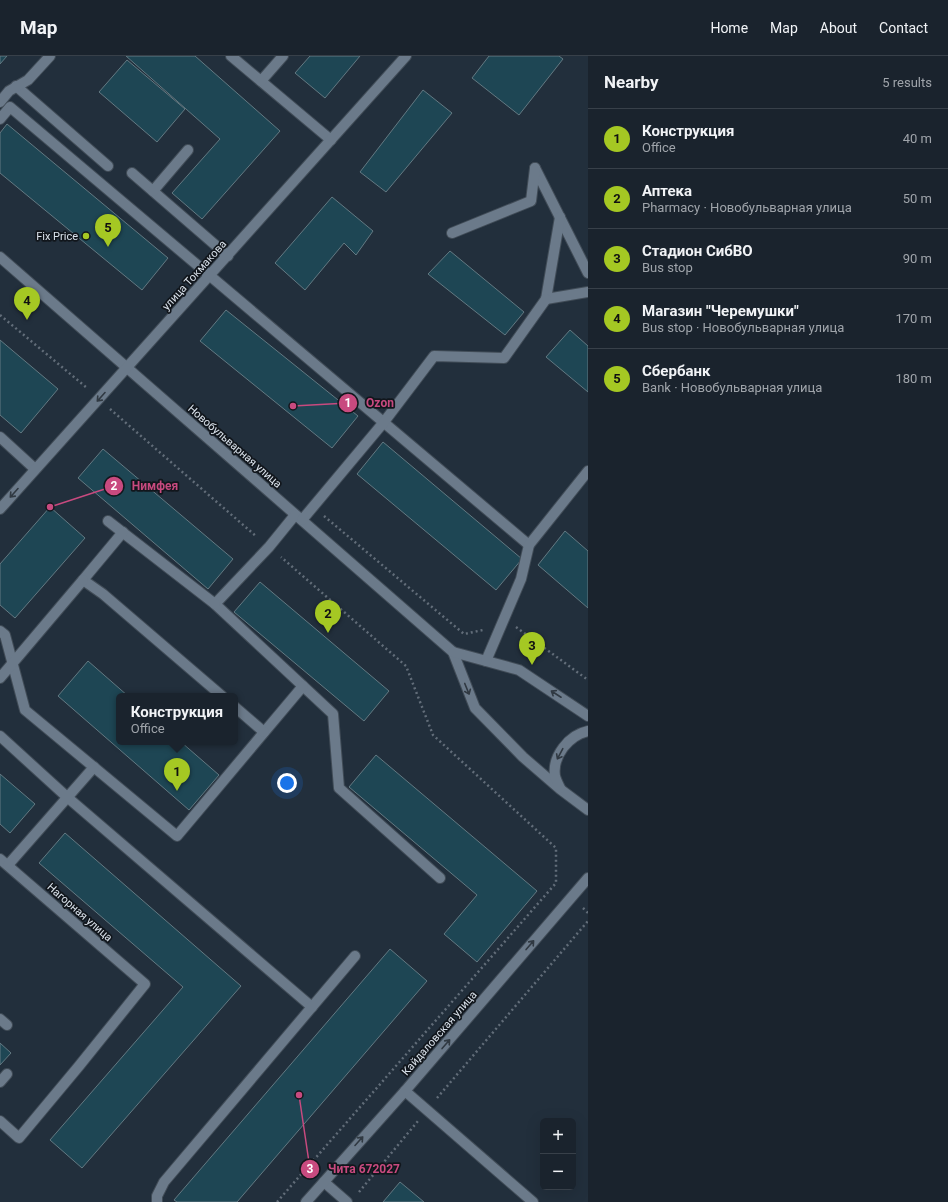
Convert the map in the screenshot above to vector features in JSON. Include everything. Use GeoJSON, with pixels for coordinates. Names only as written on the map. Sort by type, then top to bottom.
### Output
{"type":"FeatureCollection","features":[{"type":"Feature","properties":{"kind":"street"},"geometry":{"type":"LineString","coordinates":[[0,102],[8,90],[28,80],[50,56]]}},
{"type":"Feature","properties":{"kind":"street"},"geometry":{"type":"LineString","coordinates":[[231,56],[331,140]]}},
{"type":"Feature","properties":{"kind":"street"},"geometry":{"type":"LineString","coordinates":[[261,81],[283,56]]}},
{"type":"Feature","properties":{"kind":"street","name":"улица Токмакова"},"geometry":{"type":"LineString","coordinates":[[0,508],[228,256],[406,56]]}},
{"type":"Feature","properties":{"kind":"street"},"geometry":{"type":"LineString","coordinates":[[16,86],[108,166]]}},
{"type":"Feature","properties":{"kind":"street"},"geometry":{"type":"LineString","coordinates":[[0,119],[10,107],[530,545]]}},
{"type":"Feature","properties":{"kind":"street"},"geometry":{"type":"LineString","coordinates":[[153,191],[188,150]]}},
{"type":"Feature","properties":{"kind":"street"},"geometry":{"type":"LineString","coordinates":[[452,233],[531,201],[535,168],[588,273]]}},
{"type":"Feature","properties":{"kind":"street"},"geometry":{"type":"LineString","coordinates":[[132,174],[228,256]]}},
{"type":"Feature","properties":{"kind":"street"},"geometry":{"type":"LineString","coordinates":[[215,604],[298,517],[313,507],[384,422],[434,356],[504,358],[546,299],[560,217]]}},
{"type":"Feature","properties":{"kind":"street","name":"Новобульварная улица"},"geometry":{"type":"LineString","coordinates":[[0,257],[453,652]]}},
{"type":"Feature","properties":{"kind":"street"},"geometry":{"type":"LineString","coordinates":[[546,299],[588,292]]}},
{"type":"Feature","properties":{"kind":"street"},"geometry":{"type":"LineString","coordinates":[[0,438],[35,469]]}},
{"type":"Feature","properties":{"kind":"street"},"geometry":{"type":"LineString","coordinates":[[486,661],[521,579],[530,545],[588,471]]}},
{"type":"Feature","properties":{"kind":"street"},"geometry":{"type":"LineString","coordinates":[[108,520],[215,604],[333,714],[339,788],[440,878]]}},
{"type":"Feature","properties":{"kind":"street"},"geometry":{"type":"LineString","coordinates":[[0,678],[123,532]]}},
{"type":"Feature","properties":{"kind":"street"},"geometry":{"type":"LineString","coordinates":[[83,580],[103,594],[218,693]]}},
{"type":"Feature","properties":{"kind":"street"},"geometry":{"type":"LineString","coordinates":[[0,631],[5,635],[25,710],[177,836],[303,686]]}},
{"type":"Feature","properties":{"kind":"street"},"geometry":{"type":"LineString","coordinates":[[453,652],[518,670],[588,716]]}},
{"type":"Feature","properties":{"kind":"street"},"geometry":{"type":"LineString","coordinates":[[453,652],[475,708],[523,757],[560,789],[588,810]]}},
{"type":"Feature","properties":{"kind":"street"},"geometry":{"type":"LineString","coordinates":[[238,710],[264,732]]}},
{"type":"Feature","properties":{"kind":"street"},"geometry":{"type":"LineString","coordinates":[[560,789],[555,776],[555,763],[561,750],[570,739],[588,731]]}},
{"type":"Feature","properties":{"kind":"street"},"geometry":{"type":"LineString","coordinates":[[0,736],[67,797],[312,1007]]}},
{"type":"Feature","properties":{"kind":"street"},"geometry":{"type":"LineString","coordinates":[[4,862],[94,767]]}},
{"type":"Feature","properties":{"kind":"street","name":"Нагорная улица"},"geometry":{"type":"LineString","coordinates":[[0,1121],[19,1138],[145,984],[4,862]]}},
{"type":"Feature","properties":{"kind":"street","name":"Кайдаловская улица"},"geometry":{"type":"LineString","coordinates":[[306,1202],[405,1091],[588,878]]}},
{"type":"Feature","properties":{"kind":"street"},"geometry":{"type":"LineString","coordinates":[[157,1202],[157,1196],[164,1182],[356,956]]}},
{"type":"Feature","properties":{"kind":"street"},"geometry":{"type":"LineString","coordinates":[[405,1091],[533,1202]]}},
{"type":"Feature","properties":{"kind":"street"},"geometry":{"type":"LineString","coordinates":[[324,1182],[347,1202]]}},
{"type":"Feature","properties":{"kind":"path"},"geometry":{"type":"LineString","coordinates":[[313,507],[464,634],[511,624],[588,680]]}},
{"type":"Feature","properties":{"kind":"path"},"geometry":{"type":"LineString","coordinates":[[356,1196],[588,921]]}},
{"type":"Feature","properties":{"kind":"building"},"geometry":{"type":"Polygon","coordinates":[[[0,56],[7,56],[0,64],[0,56]]]}},
{"type":"Feature","properties":{"kind":"building"},"geometry":{"type":"Polygon","coordinates":[[[126,56],[195,56],[280,131],[202,219],[172,193],[220,139],[126,56]]]}},
{"type":"Feature","properties":{"kind":"building"},"geometry":{"type":"Polygon","coordinates":[[[310,56],[360,56],[325,98],[295,73],[310,56]]]}},
{"type":"Feature","properties":{"kind":"building"},"geometry":{"type":"Polygon","coordinates":[[[489,56],[559,56],[563,59],[519,115],[472,78],[489,56]]]}},
{"type":"Feature","properties":{"kind":"building"},"geometry":{"type":"Polygon","coordinates":[[[127,60],[185,109],[157,142],[99,92],[127,60]]]}},
{"type":"Feature","properties":{"kind":"building"},"geometry":{"type":"Polygon","coordinates":[[[423,90],[452,113],[386,192],[360,172],[423,90]]]}},
{"type":"Feature","properties":{"kind":"building"},"geometry":{"type":"Polygon","coordinates":[[[7,124],[168,258],[142,290],[0,173],[0,133],[7,124]]]}},
{"type":"Feature","properties":{"kind":"building"},"geometry":{"type":"Polygon","coordinates":[[[332,197],[373,231],[356,255],[344,243],[305,290],[275,263],[332,197]]]}},
{"type":"Feature","properties":{"kind":"building"},"geometry":{"type":"Polygon","coordinates":[[[450,251],[524,312],[505,335],[428,274],[450,251]]]}},
{"type":"Feature","properties":{"kind":"building"},"geometry":{"type":"Polygon","coordinates":[[[226,310],[358,416],[332,448],[200,341],[226,310]]]}},
{"type":"Feature","properties":{"kind":"building"},"geometry":{"type":"Polygon","coordinates":[[[570,330],[588,346],[588,392],[546,357],[570,330]]]}},
{"type":"Feature","properties":{"kind":"building"},"geometry":{"type":"Polygon","coordinates":[[[0,340],[58,389],[21,433],[0,415],[0,340]]]}},
{"type":"Feature","properties":{"kind":"building"},"geometry":{"type":"Polygon","coordinates":[[[383,442],[522,559],[496,590],[357,474],[383,442]]]}},
{"type":"Feature","properties":{"kind":"building"},"geometry":{"type":"Polygon","coordinates":[[[103,449],[233,559],[208,589],[78,478],[103,449]]]}},
{"type":"Feature","properties":{"kind":"building"},"geometry":{"type":"Polygon","coordinates":[[[50,507],[85,538],[15,618],[0,605],[0,564],[50,507]]]}},
{"type":"Feature","properties":{"kind":"building"},"geometry":{"type":"Polygon","coordinates":[[[565,531],[588,551],[588,608],[538,565],[565,531]]]}},
{"type":"Feature","properties":{"kind":"building"},"geometry":{"type":"Polygon","coordinates":[[[260,582],[389,691],[364,721],[234,612],[260,582]]]}},
{"type":"Feature","properties":{"kind":"building"},"geometry":{"type":"Polygon","coordinates":[[[88,661],[125,693],[116,693],[116,745],[184,745],[219,775],[189,810],[58,696],[88,661]]]}},
{"type":"Feature","properties":{"kind":"building"},"geometry":{"type":"Polygon","coordinates":[[[376,755],[537,891],[477,962],[444,934],[477,895],[349,787],[376,755]]]}},
{"type":"Feature","properties":{"kind":"building"},"geometry":{"type":"Polygon","coordinates":[[[0,774],[35,804],[10,833],[0,824],[0,774]]]}},
{"type":"Feature","properties":{"kind":"building"},"geometry":{"type":"Polygon","coordinates":[[[65,833],[241,986],[82,1168],[50,1140],[183,987],[39,863],[65,833]]]}},
{"type":"Feature","properties":{"kind":"building"},"geometry":{"type":"Polygon","coordinates":[[[390,949],[427,981],[237,1202],[177,1202],[174,1200],[390,949]]]}},
{"type":"Feature","properties":{"kind":"building"},"geometry":{"type":"Polygon","coordinates":[[[0,1043],[11,1053],[0,1065],[0,1043]]]}},
{"type":"Feature","properties":{"kind":"building"},"geometry":{"type":"Polygon","coordinates":[[[400,1182],[424,1202],[383,1202],[400,1182]]]}},
{"type":"Feature","properties":{"kind":"place","name":"Fix Price"},"geometry":{"type":"Point","coordinates":[86,236]}},
{"type":"Feature","properties":{"kind":"place","name":"Сбербанк"},"geometry":{"type":"Point","coordinates":[108,247]}},
{"type":"Feature","properties":{"kind":"place","name":"Магазин \"Черемушки\""},"geometry":{"type":"Point","coordinates":[27,320]}},
{"type":"Feature","properties":{"kind":"place","name":"Ozon"},"geometry":{"type":"Point","coordinates":[293,406]}},
{"type":"Feature","properties":{"kind":"place","name":"Нимфея"},"geometry":{"type":"Point","coordinates":[50,507]}},
{"type":"Feature","properties":{"kind":"place","name":"Аптека"},"geometry":{"type":"Point","coordinates":[328,633]}},
{"type":"Feature","properties":{"kind":"place","name":"Стадион СибВО"},"geometry":{"type":"Point","coordinates":[532,665]}},
{"type":"Feature","properties":{"kind":"place","name":"Конструкция"},"geometry":{"type":"Point","coordinates":[177,791]}},
{"type":"Feature","properties":{"kind":"place","name":"Чита 672027"},"geometry":{"type":"Point","coordinates":[299,1095]}}]}
